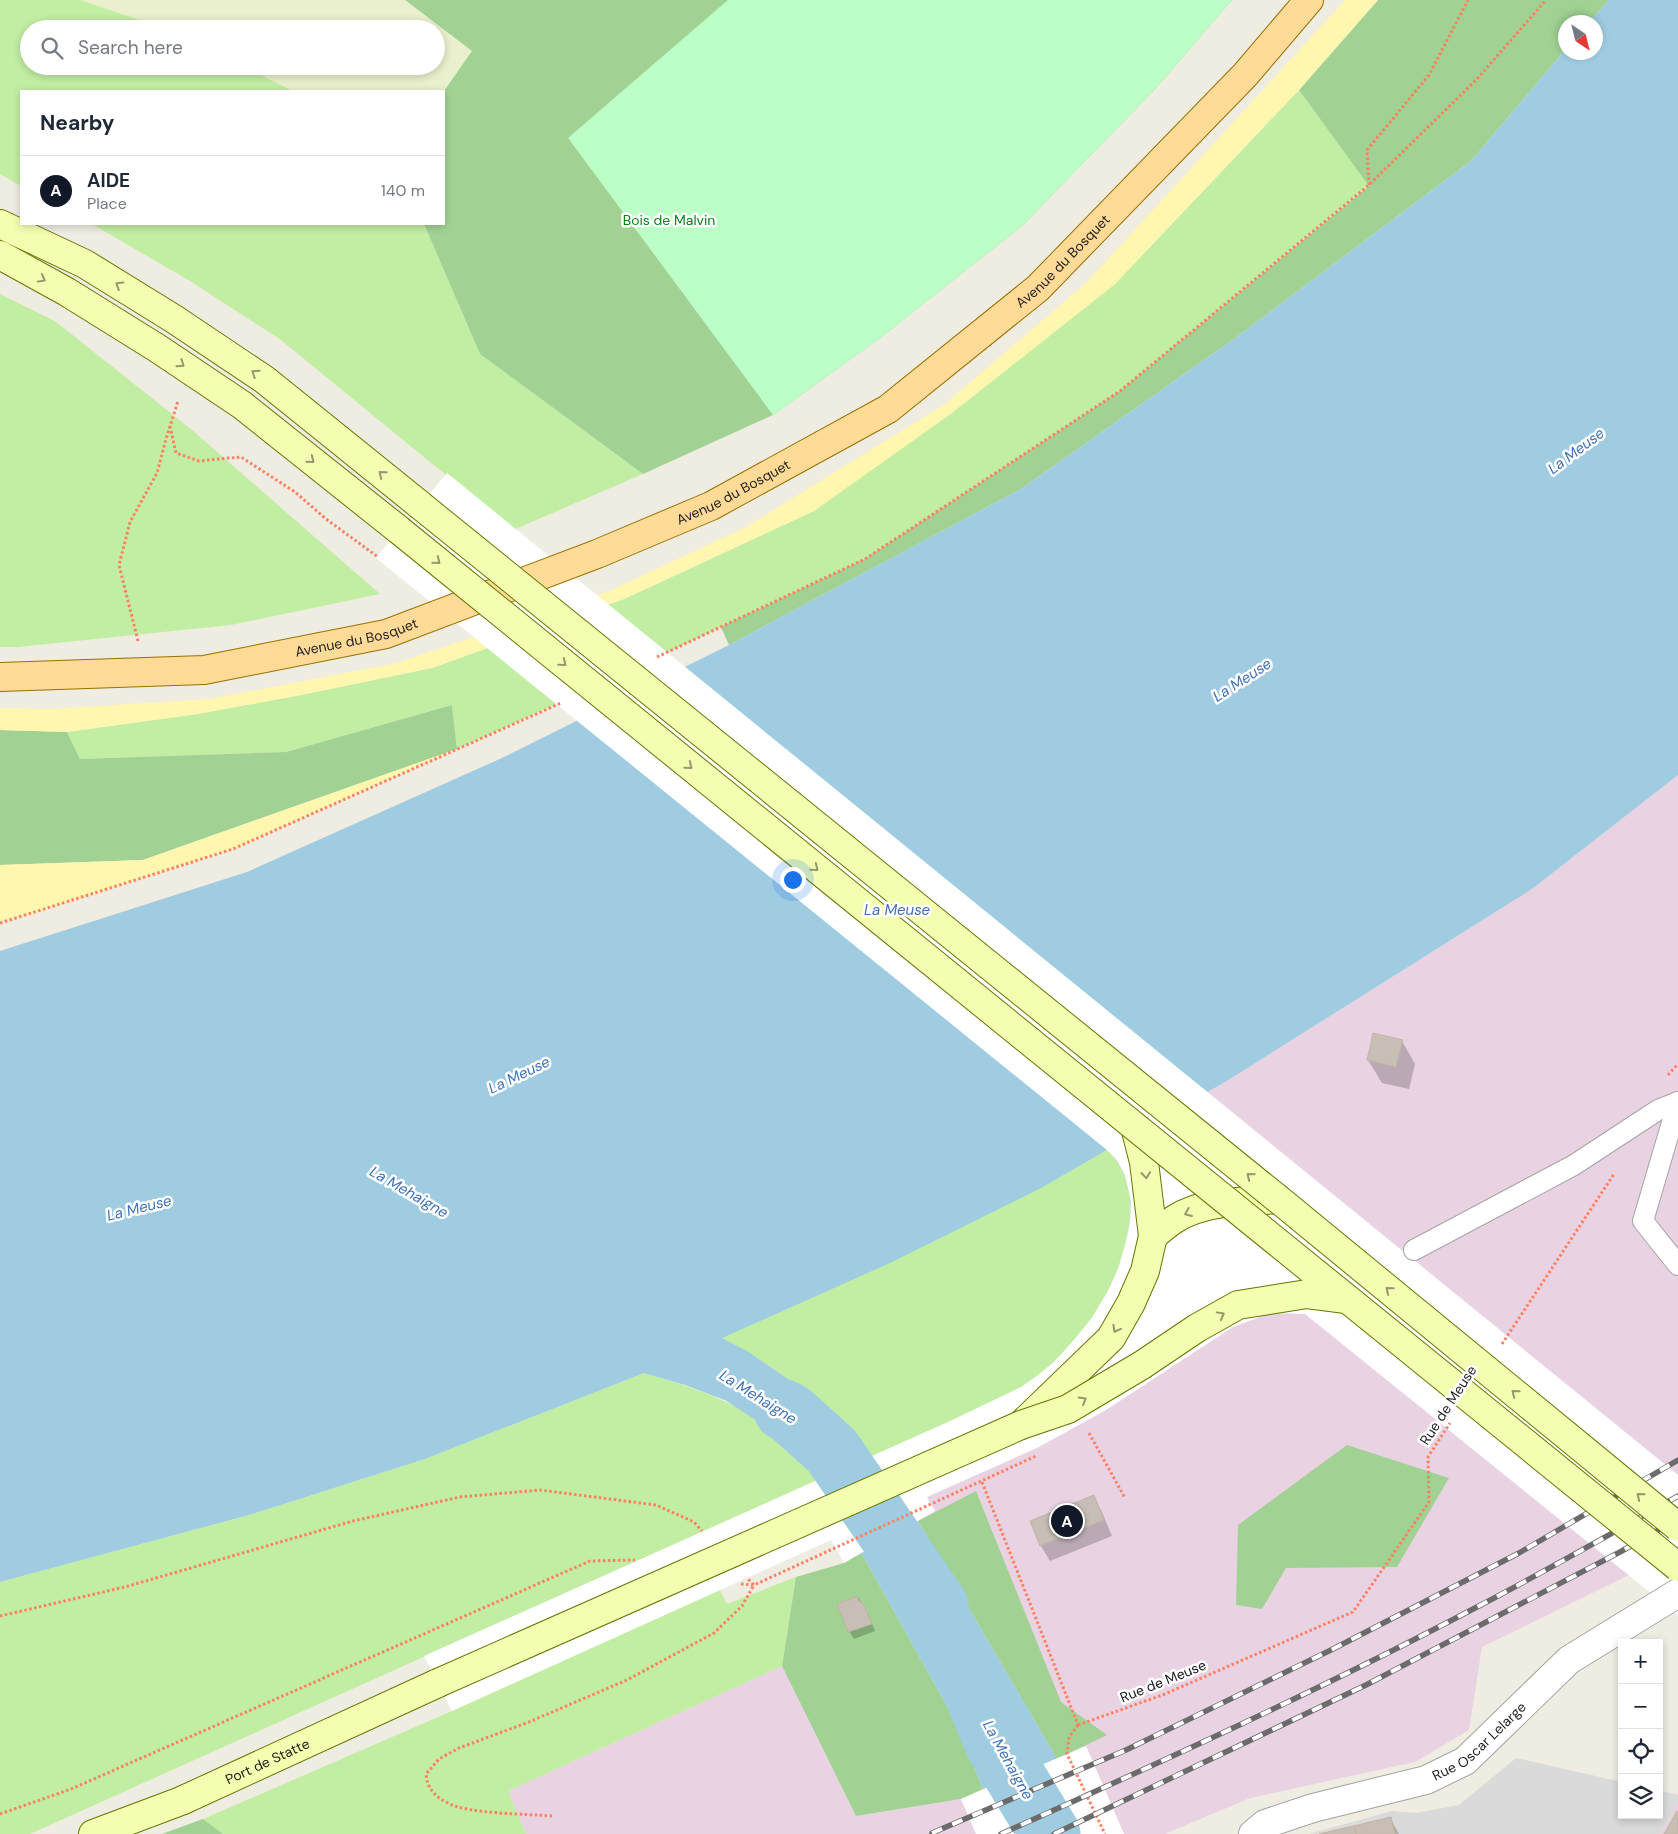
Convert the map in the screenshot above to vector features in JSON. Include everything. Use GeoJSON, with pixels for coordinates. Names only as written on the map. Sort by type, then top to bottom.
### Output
{"type":"FeatureCollection","features":[{"type":"Feature","properties":{"kind":"main road","name":"Avenue du Bosquet"},"geometry":{"type":"LineString","coordinates":[[0,677],[204,670],[386,634],[596,554],[711,506],[888,409],[1038,288],[1245,75],[1309,0]]}},
{"type":"Feature","properties":{"kind":"main road"},"geometry":{"type":"LineString","coordinates":[[0,224],[85,264],[191,330],[265,380],[1278,1199],[1678,1527]]}},
{"type":"Feature","properties":{"kind":"main road"},"geometry":{"type":"LineString","coordinates":[[0,255],[66,292],[149,343],[242,405],[399,530],[1678,1566]]}},
{"type":"Feature","properties":{"kind":"main road"},"geometry":{"type":"LineString","coordinates":[[1021,1425],[1111,1338],[1131,1303],[1145,1271],[1152,1236],[1144,1162],[1135,1127]]}},
{"type":"Feature","properties":{"kind":"main road"},"geometry":{"type":"LineString","coordinates":[[1152,1236],[1176,1218],[1202,1207],[1278,1199]]}},
{"type":"Feature","properties":{"kind":"main road"},"geometry":{"type":"LineString","coordinates":[[1021,1425],[1068,1409],[1142,1365],[1197,1328],[1238,1305],[1307,1294],[1348,1300]]}},
{"type":"Feature","properties":{"kind":"main road","name":"Port de Statte"},"geometry":{"type":"LineString","coordinates":[[92,1834],[181,1801],[438,1684],[1021,1425]]}},
{"type":"Feature","properties":{"kind":"street","name":"Rue Oscar Lelarge"},"geometry":{"type":"LineString","coordinates":[[1253,1834],[1265,1824],[1312,1808],[1426,1780],[1465,1761],[1569,1660],[1678,1594]]}},
{"type":"Feature","properties":{"kind":"lane"},"geometry":{"type":"LineString","coordinates":[[1414,1250],[1574,1165],[1658,1110],[1678,1102]]}},
{"type":"Feature","properties":{"kind":"lane"},"geometry":{"type":"LineString","coordinates":[[1678,1102],[1643,1221],[1678,1265]]}},
{"type":"Feature","properties":{"kind":"path"},"geometry":{"type":"LineString","coordinates":[[1369,186],[1367,150],[1429,75],[1468,0]]}},
{"type":"Feature","properties":{"kind":"path"},"geometry":{"type":"LineString","coordinates":[[649,662],[865,559],[1120,391],[1369,186],[1477,79],[1546,0]]}},
{"type":"Feature","properties":{"kind":"path"},"geometry":{"type":"LineString","coordinates":[[145,672],[119,565],[130,522],[157,473],[179,398]]}},
{"type":"Feature","properties":{"kind":"path"},"geometry":{"type":"LineString","coordinates":[[0,923],[233,850],[569,699]]}},
{"type":"Feature","properties":{"kind":"path"},"geometry":{"type":"LineString","coordinates":[[1498,1350],[1617,1169]]}},
{"type":"Feature","properties":{"kind":"path","name":"Rue de Meuse"},"geometry":{"type":"LineString","coordinates":[[1078,1725],[1166,1694],[1353,1612],[1429,1502],[1428,1457],[1455,1416]]}},
{"type":"Feature","properties":{"kind":"path"},"geometry":{"type":"LineString","coordinates":[[1088,1430],[1125,1498]]}},
{"type":"Feature","properties":{"kind":"path"},"geometry":{"type":"LineString","coordinates":[[552,1816],[469,1809],[448,1804],[431,1791],[426,1784],[426,1774],[439,1759],[460,1748],[529,1722],[628,1680],[714,1633],[742,1606],[754,1586],[982,1482],[1078,1725],[1069,1737],[1067,1754],[1105,1834]]}},
{"type":"Feature","properties":{"kind":"path"},"geometry":{"type":"LineString","coordinates":[[0,1616],[125,1587],[353,1521],[460,1497],[540,1490],[656,1505],[694,1522],[707,1536]]}},
{"type":"Feature","properties":{"kind":"path"},"geometry":{"type":"LineString","coordinates":[[0,1814],[71,1789],[590,1561],[631,1559],[641,1561]]}},
{"type":"Feature","properties":{"kind":"path"},"geometry":{"type":"LineString","coordinates":[[748,1578],[754,1586]]}},
{"type":"Feature","properties":{"kind":"path"},"geometry":{"type":"LineString","coordinates":[[734,1582],[754,1586]]}},
{"type":"Feature","properties":{"kind":"shaded area"},"geometry":{"type":"Polygon","coordinates":[[[1678,775],[1678,1551],[1482,1647],[1469,1730],[1415,1762],[1250,1798],[1165,1834],[1124,1834],[1086,1746],[1057,1759],[918,1521],[868,1458],[834,1417],[721,1338],[1230,1079],[1532,889],[1678,775]]]}},
{"type":"Feature","properties":{"kind":"shaded area"},"geometry":{"type":"Polygon","coordinates":[[[782,1666],[856,1816],[961,1799],[976,1834],[526,1834],[508,1791],[782,1666]]]}},
{"type":"Feature","properties":{"kind":"shaded area"},"geometry":{"type":"Polygon","coordinates":[[[1516,1758],[1618,1781],[1618,1819],[1663,1819],[1663,1791],[1678,1795],[1678,1803],[1660,1834],[1309,1834],[1392,1811],[1416,1813],[1459,1805],[1516,1758]]]}},
{"type":"Feature","properties":{"kind":"shaded area"},"geometry":{"type":"Polygon","coordinates":[[[1678,1803],[1678,1834],[1660,1834],[1678,1803]]]}},
{"type":"Feature","properties":{"kind":"green space"},"geometry":{"type":"Polygon","coordinates":[[[0,0],[80,0],[140,20],[20,20],[20,75],[261,75],[291,90],[20,90],[20,185],[0,174],[0,0]]]}},
{"type":"Feature","properties":{"kind":"green space"},"geometry":{"type":"Polygon","coordinates":[[[80,0],[404,0],[431,20],[140,20],[80,0]]]}},
{"type":"Feature","properties":{"kind":"green space","name":"Bois de Malvin"},"geometry":{"type":"Polygon","coordinates":[[[405,0],[1232,0],[1157,87],[1023,225],[884,335],[773,415],[643,474],[480,354],[424,225],[445,225],[445,90],[472,51],[445,30],[445,20],[431,20],[405,0]]]}},
{"type":"Feature","properties":{"kind":"green space","name":"Bois de Malvin"},"geometry":{"type":"Polygon","coordinates":[[[728,0],[1232,0],[1157,87],[1023,225],[884,335],[773,415],[568,138],[728,0]]]}},
{"type":"Feature","properties":{"kind":"green space"},"geometry":{"type":"Polygon","coordinates":[[[1378,0],[1609,0],[1595,15],[1558,15],[1558,58],[1471,161],[1238,336],[1021,489],[729,645],[721,627],[865,559],[1120,391],[1369,186],[1299,90],[1378,0]]]}},
{"type":"Feature","properties":{"kind":"green space"},"geometry":{"type":"Polygon","coordinates":[[[445,30],[473,51],[445,90],[291,90],[261,75],[445,75],[445,30]]]}},
{"type":"Feature","properties":{"kind":"green space"},"geometry":{"type":"Polygon","coordinates":[[[1299,90],[1369,185],[1120,391],[865,559],[457,749],[452,705],[286,752],[80,759],[67,732],[198,714],[432,668],[624,599],[814,511],[1114,285],[1299,90]]]}},
{"type":"Feature","properties":{"kind":"green space"},"geometry":{"type":"Polygon","coordinates":[[[94,225],[424,225],[480,354],[643,474],[513,530],[281,340],[190,281],[94,225]]]}},
{"type":"Feature","properties":{"kind":"green space"},"geometry":{"type":"Polygon","coordinates":[[[0,294],[55,321],[192,430],[380,594],[231,625],[18,647],[0,647],[0,294]]]}},
{"type":"Feature","properties":{"kind":"green space"},"geometry":{"type":"Polygon","coordinates":[[[452,705],[457,749],[143,860],[0,865],[0,730],[67,732],[80,759],[286,752],[452,705]]]}},
{"type":"Feature","properties":{"kind":"green space"},"geometry":{"type":"Polygon","coordinates":[[[1107,1150],[1122,1170],[1129,1190],[1129,1225],[1121,1260],[1102,1302],[1075,1340],[1042,1372],[1007,1395],[868,1458],[838,1421],[794,1383],[721,1338],[965,1226],[1107,1150]]]}},
{"type":"Feature","properties":{"kind":"green space"},"geometry":{"type":"Polygon","coordinates":[[[644,1373],[696,1389],[744,1411],[780,1437],[819,1479],[30,1834],[0,1834],[0,1582],[249,1515],[425,1459],[644,1373]]]}},
{"type":"Feature","properties":{"kind":"green space"},"geometry":{"type":"Polygon","coordinates":[[[1347,1445],[1449,1478],[1397,1567],[1286,1568],[1262,1609],[1236,1605],[1238,1525],[1347,1445]]]}},
{"type":"Feature","properties":{"kind":"green space"},"geometry":{"type":"Polygon","coordinates":[[[976,1491],[1061,1702],[1107,1735],[1057,1759],[918,1521],[976,1491]]]}},
{"type":"Feature","properties":{"kind":"green space"},"geometry":{"type":"Polygon","coordinates":[[[861,1552],[958,1726],[983,1789],[961,1799],[856,1816],[782,1666],[796,1577],[844,1563],[861,1552]]]}},
{"type":"Feature","properties":{"kind":"green space"},"geometry":{"type":"Polygon","coordinates":[[[796,1577],[782,1666],[508,1791],[526,1834],[223,1834],[203,1819],[452,1711],[720,1590],[727,1604],[796,1577]]]}},
{"type":"Feature","properties":{"kind":"green space"},"geometry":{"type":"Polygon","coordinates":[[[203,1819],[223,1834],[162,1834],[203,1819]]]}},
{"type":"Feature","properties":{"kind":"sand"},"geometry":{"type":"Polygon","coordinates":[[[1345,0],[1378,0],[1299,90],[1114,285],[952,413],[814,511],[624,599],[432,668],[198,714],[67,732],[0,730],[0,708],[51,709],[209,699],[397,663],[609,591],[746,527],[945,404],[1086,283],[1345,0]]]}},
{"type":"Feature","properties":{"kind":"sand"},"geometry":{"type":"Polygon","coordinates":[[[457,749],[233,849],[29,915],[0,921],[0,865],[143,860],[457,749]]]}},
{"type":"Feature","properties":{"kind":"water","name":"La Meuse"},"geometry":{"type":"Polygon","coordinates":[[[1609,0],[1678,0],[1678,775],[1532,889],[1230,1079],[1041,1188],[890,1263],[722,1338],[747,1351],[798,1386],[834,1417],[868,1458],[819,1479],[774,1432],[725,1400],[685,1385],[644,1373],[425,1459],[249,1515],[0,1582],[0,951],[247,872],[502,758],[729,645],[1021,489],[1238,336],[1471,161],[1558,58],[1558,60],[1603,60],[1603,15],[1595,15],[1609,0]]]}},
{"type":"Feature","properties":{"kind":"water"},"geometry":{"type":"Polygon","coordinates":[[[918,1521],[1057,1759],[983,1789],[958,1726],[861,1552],[918,1521]]]}},
{"type":"Feature","properties":{"kind":"pier"},"geometry":{"type":"Polygon","coordinates":[[[447,473],[1678,1475],[1678,1615],[1305,1314],[1271,1313],[1233,1327],[1106,1410],[1037,1448],[927,1497],[935,1511],[844,1563],[831,1540],[452,1711],[424,1656],[948,1422],[1021,1387],[1038,1375],[1054,1362],[1073,1341],[1091,1319],[1108,1291],[1118,1269],[1125,1245],[1130,1223],[1131,1201],[1125,1175],[1117,1160],[1107,1150],[376,558],[447,473]]]}},
{"type":"Feature","properties":{"kind":"pier"},"geometry":{"type":"Polygon","coordinates":[[[1086,1746],[1124,1834],[976,1834],[961,1799],[1086,1746]]]}},
{"type":"Feature","properties":{"kind":"building"},"geometry":{"type":"Polygon","coordinates":[[[1373,1033],[1403,1040],[1396,1067],[1367,1060],[1373,1033]]]}},
{"type":"Feature","properties":{"kind":"building"},"geometry":{"type":"Polygon","coordinates":[[[1094,1495],[1104,1520],[1040,1546],[1030,1521],[1094,1495]]]}},
{"type":"Feature","properties":{"kind":"building"},"geometry":{"type":"Polygon","coordinates":[[[858,1596],[858,1600],[864,1605],[872,1624],[848,1632],[837,1604],[858,1596]]]}},
{"type":"Feature","properties":{"kind":"building"},"geometry":{"type":"Polygon","coordinates":[[[1677,1811],[1678,1834],[1664,1834],[1677,1811]]]}},
{"type":"Feature","properties":{"kind":"building"},"geometry":{"type":"Polygon","coordinates":[[[1391,1817],[1395,1834],[1356,1834],[1354,1826],[1391,1817]]]}},
{"type":"Feature","properties":{"kind":"building"},"geometry":{"type":"Polygon","coordinates":[[[1354,1826],[1356,1834],[1319,1834],[1354,1826]]]}},
{"type":"Feature","properties":{"kind":"waterway","name":"La Mehaigne"},"geometry":{"type":"LineString","coordinates":[[784,1410],[791,1414],[832,1451],[938,1606]]}},
{"type":"Feature","properties":{"kind":"waterway","name":"La Mehaigne"},"geometry":{"type":"LineString","coordinates":[[978,1702],[995,1743],[1050,1834]]}},
{"type":"Feature","properties":{"kind":"railway"},"geometry":{"type":"LineString","coordinates":[[932,1833],[1126,1750],[1333,1649],[1519,1553],[1678,1460]]}},
{"type":"Feature","properties":{"kind":"railway"},"geometry":{"type":"LineString","coordinates":[[1001,1834],[1358,1668],[1526,1581],[1678,1496]]}},
{"type":"Feature","properties":{"kind":"railway"},"geometry":{"type":"LineString","coordinates":[[1054,1834],[1366,1685],[1620,1552],[1678,1519]]}},
{"type":"Feature","properties":{"kind":"place","name":"AIDE"},"geometry":{"type":"Point","coordinates":[1067,1521]}}]}
